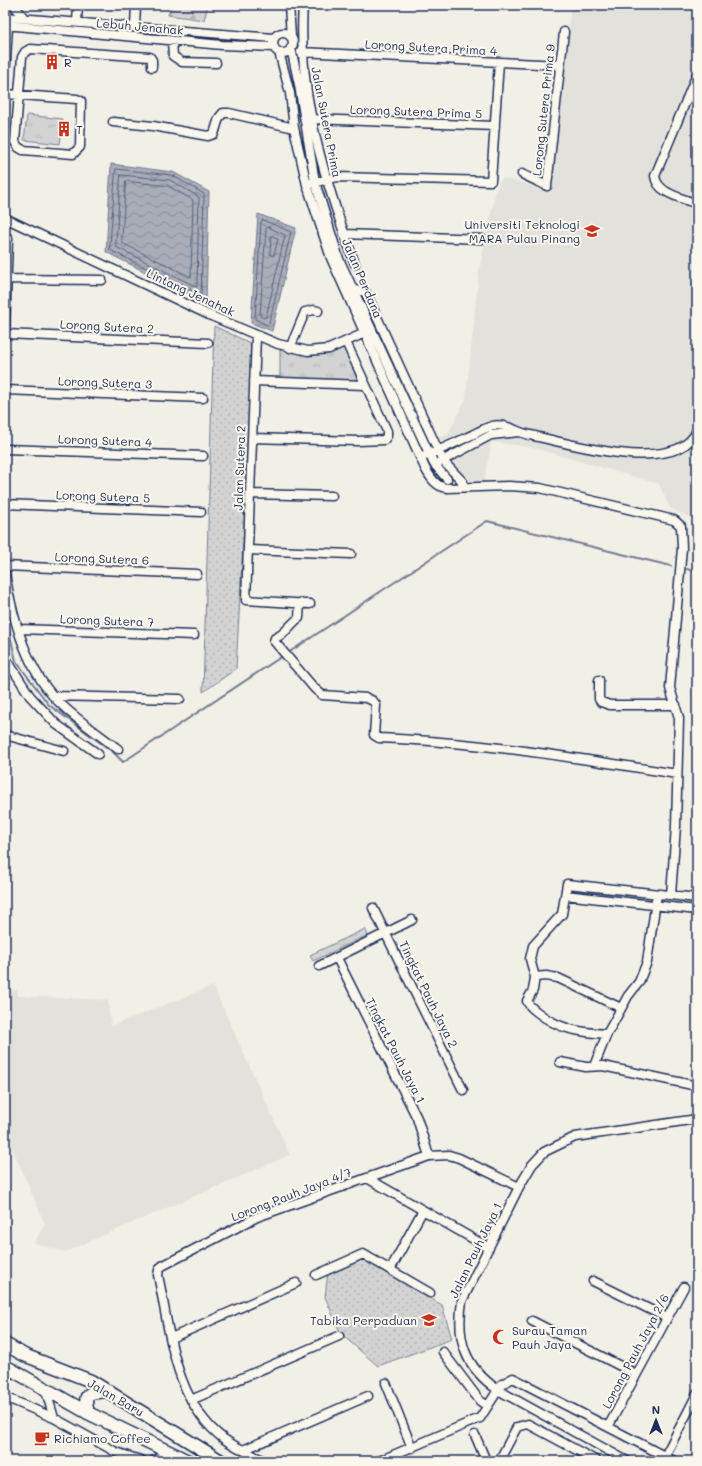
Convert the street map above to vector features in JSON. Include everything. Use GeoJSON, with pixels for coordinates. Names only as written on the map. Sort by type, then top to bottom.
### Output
{"type":"FeatureCollection","features":[{"type":"Feature","properties":{"kind":"highway","name":"Jalan Baru"},"geometry":{"type":"LineString","coordinates":[[5,1344],[24,1355],[91,1381],[221,1461]]}},
{"type":"Feature","properties":{"kind":"highway","name":"Jalan Baru"},"geometry":{"type":"LineString","coordinates":[[5,1366],[88,1413],[188,1461]]}},
{"type":"Feature","properties":{"kind":"highway"},"geometry":{"type":"LineString","coordinates":[[88,1413],[85,1398],[87,1395],[92,1392],[108,1391]]}},
{"type":"Feature","properties":{"kind":"street"},"geometry":{"type":"LineString","coordinates":[[5,8],[8,5]]}},
{"type":"Feature","properties":{"kind":"street"},"geometry":{"type":"LineString","coordinates":[[14,5],[24,18]]}},
{"type":"Feature","properties":{"kind":"street"},"geometry":{"type":"LineString","coordinates":[[77,22],[78,5]]}},
{"type":"Feature","properties":{"kind":"street"},"geometry":{"type":"LineString","coordinates":[[135,27],[136,5]]}},
{"type":"Feature","properties":{"kind":"street","name":"Jalan Sutera Prima"},"geometry":{"type":"LineString","coordinates":[[303,5],[302,52],[313,119],[326,180],[355,264]]}},
{"type":"Feature","properties":{"kind":"street"},"geometry":{"type":"LineString","coordinates":[[289,7],[291,36],[293,42],[291,48],[285,52],[276,49],[276,36],[289,7]]}},
{"type":"Feature","properties":{"kind":"street","name":"Lebuh Jenahak"},"geometry":{"type":"LineString","coordinates":[[5,16],[135,27],[276,36]]}},
{"type":"Feature","properties":{"kind":"street"},"geometry":{"type":"LineString","coordinates":[[5,77],[7,25]]}},
{"type":"Feature","properties":{"kind":"street","name":"Lebuh Jenahak"},"geometry":{"type":"LineString","coordinates":[[7,25],[172,41],[276,49]]}},
{"type":"Feature","properties":{"kind":"street","name":"Lorong Sutera Prima 9"},"geometry":{"type":"LineString","coordinates":[[522,174],[547,186],[564,32]]}},
{"type":"Feature","properties":{"kind":"street"},"geometry":{"type":"LineString","coordinates":[[276,36],[284,33],[291,36]]}},
{"type":"Feature","properties":{"kind":"street"},"geometry":{"type":"LineString","coordinates":[[172,41],[173,56]]}},
{"type":"Feature","properties":{"kind":"street"},"geometry":{"type":"LineString","coordinates":[[173,56],[186,42]]}},
{"type":"Feature","properties":{"kind":"street","name":"Jalan Perdana"},"geometry":{"type":"LineString","coordinates":[[291,48],[300,85],[311,183],[339,259],[353,290],[434,464],[447,479]]}},
{"type":"Feature","properties":{"kind":"street"},"geometry":{"type":"LineString","coordinates":[[5,94],[18,94],[77,99],[81,101],[80,147],[73,154],[23,150],[18,147],[16,142],[18,94],[22,57],[25,52],[30,49],[150,57],[152,60],[152,67]]}},
{"type":"Feature","properties":{"kind":"street","name":"Jalan Perdana"},"geometry":{"type":"LineString","coordinates":[[276,49],[290,93],[294,128],[311,183],[331,258],[425,468],[435,482],[443,488],[515,486],[540,488],[674,520],[678,523],[682,532],[682,548],[670,688],[676,705]]}},
{"type":"Feature","properties":{"kind":"street","name":"Lorong Sutera Prima 4"},"geometry":{"type":"LineString","coordinates":[[302,52],[560,65]]}},
{"type":"Feature","properties":{"kind":"street"},"geometry":{"type":"LineString","coordinates":[[173,56],[182,62],[216,63]]}},
{"type":"Feature","properties":{"kind":"street"},"geometry":{"type":"LineString","coordinates":[[311,183],[337,177],[491,181],[499,62]]}},
{"type":"Feature","properties":{"kind":"street"},"geometry":{"type":"LineString","coordinates":[[697,74],[655,176],[656,182],[665,192],[697,204]]}},
{"type":"Feature","properties":{"kind":"street"},"geometry":{"type":"LineString","coordinates":[[113,122],[154,126],[208,136],[214,134],[219,118],[223,113],[229,113],[294,128]]}},
{"type":"Feature","properties":{"kind":"street","name":"Lorong Sutera Prima 5"},"geometry":{"type":"LineString","coordinates":[[313,119],[495,126]]}},
{"type":"Feature","properties":{"kind":"street","name":"Lintang Jenahak"},"geometry":{"type":"LineString","coordinates":[[5,218],[256,336],[290,348],[308,351],[329,349],[372,330]]}},
{"type":"Feature","properties":{"kind":"street"},"geometry":{"type":"LineString","coordinates":[[344,234],[482,239]]}},
{"type":"Feature","properties":{"kind":"street"},"geometry":{"type":"LineString","coordinates":[[5,333],[8,279],[8,238]]}},
{"type":"Feature","properties":{"kind":"street"},"geometry":{"type":"LineString","coordinates":[[8,279],[102,280]]}},
{"type":"Feature","properties":{"kind":"street"},"geometry":{"type":"LineString","coordinates":[[353,290],[365,291],[443,461],[463,482]]}},
{"type":"Feature","properties":{"kind":"street"},"geometry":{"type":"LineString","coordinates":[[290,348],[305,312],[314,310],[318,311]]}},
{"type":"Feature","properties":{"kind":"street","name":"Lorong Sutera 2"},"geometry":{"type":"LineString","coordinates":[[5,333],[208,343]]}},
{"type":"Feature","properties":{"kind":"street","name":"Jalan Sutera 2"},"geometry":{"type":"LineString","coordinates":[[256,336],[246,600],[300,603]]}},
{"type":"Feature","properties":{"kind":"street"},"geometry":{"type":"LineString","coordinates":[[252,438],[384,440],[388,431],[346,342]]}},
{"type":"Feature","properties":{"kind":"street"},"geometry":{"type":"LineString","coordinates":[[254,381],[365,385]]}},
{"type":"Feature","properties":{"kind":"street","name":"Lorong Sutera 3"},"geometry":{"type":"LineString","coordinates":[[5,390],[204,398]]}},
{"type":"Feature","properties":{"kind":"street"},"geometry":{"type":"LineString","coordinates":[[421,458],[492,426],[506,426],[519,432],[582,447],[618,454],[639,455],[657,454],[680,447],[692,438],[697,430]]}},
{"type":"Feature","properties":{"kind":"street"},"geometry":{"type":"LineString","coordinates":[[425,468],[443,461],[491,435],[519,432]]}},
{"type":"Feature","properties":{"kind":"street","name":"Lorong Sutera 4"},"geometry":{"type":"LineString","coordinates":[[5,449],[203,456]]}},
{"type":"Feature","properties":{"kind":"street"},"geometry":{"type":"LineString","coordinates":[[250,494],[332,496]]}},
{"type":"Feature","properties":{"kind":"street","name":"Lorong Sutera 5"},"geometry":{"type":"LineString","coordinates":[[5,504],[200,512]]}},
{"type":"Feature","properties":{"kind":"street"},"geometry":{"type":"LineString","coordinates":[[248,550],[351,554]]}},
{"type":"Feature","properties":{"kind":"street","name":"Lorong Sutera 6"},"geometry":{"type":"LineString","coordinates":[[5,566],[197,574]]}},
{"type":"Feature","properties":{"kind":"street"},"geometry":{"type":"LineString","coordinates":[[5,574],[9,598],[19,629],[36,672],[62,706],[118,749]]}},
{"type":"Feature","properties":{"kind":"street"},"geometry":{"type":"LineString","coordinates":[[310,604],[300,603],[299,618],[289,625],[285,633],[275,638],[274,641],[314,688],[322,695],[367,698],[373,701],[376,705],[374,736],[378,738],[418,740],[544,753],[678,774]]}},
{"type":"Feature","properties":{"kind":"street","name":"Lorong Sutera 7"},"geometry":{"type":"LineString","coordinates":[[19,629],[194,636]]}},
{"type":"Feature","properties":{"kind":"street"},"geometry":{"type":"LineString","coordinates":[[5,659],[30,696],[56,724],[98,754]]}},
{"type":"Feature","properties":{"kind":"street"},"geometry":{"type":"LineString","coordinates":[[599,680],[599,699],[603,703],[610,705],[676,705],[679,718],[678,774],[671,895]]}},
{"type":"Feature","properties":{"kind":"street"},"geometry":{"type":"LineString","coordinates":[[53,696],[180,698]]}},
{"type":"Feature","properties":{"kind":"street"},"geometry":{"type":"LineString","coordinates":[[5,735],[64,751]]}},
{"type":"Feature","properties":{"kind":"street"},"geometry":{"type":"LineString","coordinates":[[607,1034],[562,1028],[548,1021],[529,1005],[527,1001],[532,990],[535,977],[530,959],[532,946],[559,919],[562,914],[567,884],[697,898]]}},
{"type":"Feature","properties":{"kind":"street"},"geometry":{"type":"LineString","coordinates":[[594,1066],[607,1034],[628,996],[639,982],[647,962],[658,894]]}},
{"type":"Feature","properties":{"kind":"street"},"geometry":{"type":"LineString","coordinates":[[565,895],[656,904],[697,910]]}},
{"type":"Feature","properties":{"kind":"street","name":"Tingkat Pauh Jaya 2"},"geometry":{"type":"LineString","coordinates":[[373,908],[463,1090]]}},
{"type":"Feature","properties":{"kind":"street"},"geometry":{"type":"LineString","coordinates":[[319,966],[412,920]]}},
{"type":"Feature","properties":{"kind":"street","name":"Tingkat Pauh Jaya 1"},"geometry":{"type":"LineString","coordinates":[[337,958],[417,1118],[429,1156]]}},
{"type":"Feature","properties":{"kind":"street"},"geometry":{"type":"LineString","coordinates":[[535,977],[546,976],[558,978],[621,1008]]}},
{"type":"Feature","properties":{"kind":"street"},"geometry":{"type":"LineString","coordinates":[[560,1062],[586,1067],[594,1066],[697,1086]]}},
{"type":"Feature","properties":{"kind":"street","name":"Jalan Pauh Jaya 1"},"geometry":{"type":"LineString","coordinates":[[627,1461],[498,1390],[478,1373],[468,1360],[462,1342],[459,1322],[462,1301],[519,1187],[532,1165],[544,1152],[570,1140],[697,1119]]}},
{"type":"Feature","properties":{"kind":"street","name":"Lorong Pauh Jaya 4/7"},"geometry":{"type":"LineString","coordinates":[[264,1461],[242,1450],[224,1438],[210,1425],[190,1400],[177,1367],[158,1275],[162,1266],[257,1217],[429,1156],[449,1155],[459,1158],[519,1187]]}},
{"type":"Feature","properties":{"kind":"street"},"geometry":{"type":"LineString","coordinates":[[367,1178],[489,1248]]}},
{"type":"Feature","properties":{"kind":"street"},"geometry":{"type":"LineString","coordinates":[[391,1268],[423,1210]]}},
{"type":"Feature","properties":{"kind":"street"},"geometry":{"type":"LineString","coordinates":[[316,1275],[363,1254],[391,1268],[430,1293]]}},
{"type":"Feature","properties":{"kind":"street"},"geometry":{"type":"LineString","coordinates":[[593,1281],[667,1318]]}},
{"type":"Feature","properties":{"kind":"street"},"geometry":{"type":"LineString","coordinates":[[171,1338],[296,1283]]}},
{"type":"Feature","properties":{"kind":"street","name":"Lorong Pauh Jaya 2/6"},"geometry":{"type":"LineString","coordinates":[[608,1427],[684,1287]]}},
{"type":"Feature","properties":{"kind":"street"},"geometry":{"type":"LineString","coordinates":[[532,1321],[636,1374]]}},
{"type":"Feature","properties":{"kind":"street"},"geometry":{"type":"LineString","coordinates":[[190,1400],[339,1336]]}},
{"type":"Feature","properties":{"kind":"street"},"geometry":{"type":"LineString","coordinates":[[443,1352],[480,1401],[488,1406]]}},
{"type":"Feature","properties":{"kind":"street"},"geometry":{"type":"LineString","coordinates":[[379,1461],[480,1418],[502,1384],[514,1378],[674,1461]]}},
{"type":"Feature","properties":{"kind":"street"},"geometry":{"type":"LineString","coordinates":[[386,1383],[412,1448]]}},
{"type":"Feature","properties":{"kind":"street"},"geometry":{"type":"LineString","coordinates":[[45,1388],[54,1418]]}},
{"type":"Feature","properties":{"kind":"street"},"geometry":{"type":"LineString","coordinates":[[665,1456],[697,1394]]}},
{"type":"Feature","properties":{"kind":"street"},"geometry":{"type":"LineString","coordinates":[[242,1450],[368,1396]]}},
{"type":"Feature","properties":{"kind":"street"},"geometry":{"type":"LineString","coordinates":[[5,1397],[54,1418],[88,1438],[127,1458],[143,1461]]}},
{"type":"Feature","properties":{"kind":"street"},"geometry":{"type":"LineString","coordinates":[[499,1461],[517,1428],[528,1424],[597,1461]]}},
{"type":"Feature","properties":{"kind":"street"},"geometry":{"type":"LineString","coordinates":[[475,1435],[486,1461]]}},
{"type":"Feature","properties":{"kind":"street"},"geometry":{"type":"LineString","coordinates":[[153,1461],[170,1453]]}},
{"type":"Feature","properties":{"kind":"shaded area","name":"Universiti Teknologi MARA Pulau Pinang"},"geometry":{"type":"Polygon","coordinates":[[[571,5],[697,5],[697,521],[670,508],[659,484],[530,447],[491,442],[484,484],[473,484],[452,464],[439,437],[447,436],[466,398],[479,271],[496,190],[502,178],[551,191],[571,5]]]}},
{"type":"Feature","properties":{"kind":"shaded area"},"geometry":{"type":"Polygon","coordinates":[[[213,986],[290,1155],[65,1252],[34,1243],[45,1224],[5,1131],[5,991],[17,990],[18,996],[108,1000],[111,1026],[213,986]]]}},
{"type":"Feature","properties":{"kind":"green space"},"geometry":{"type":"Polygon","coordinates":[[[172,5],[208,5],[204,20],[168,15],[172,5]]]}},
{"type":"Feature","properties":{"kind":"green space"},"geometry":{"type":"Polygon","coordinates":[[[27,115],[63,119],[60,144],[24,140],[27,115]]]}},
{"type":"Feature","properties":{"kind":"green space"},"geometry":{"type":"Polygon","coordinates":[[[214,326],[254,345],[236,669],[203,692],[214,326]]]}},
{"type":"Feature","properties":{"kind":"green space"},"geometry":{"type":"Polygon","coordinates":[[[346,342],[357,380],[280,378],[280,350],[308,351],[346,342]]]}},
{"type":"Feature","properties":{"kind":"green space"},"geometry":{"type":"Polygon","coordinates":[[[365,929],[368,935],[313,961],[310,955],[365,929]]]}},
{"type":"Feature","properties":{"kind":"green space"},"geometry":{"type":"Polygon","coordinates":[[[364,1259],[442,1305],[452,1339],[378,1366],[341,1334],[325,1297],[328,1272],[364,1259]]]}},
{"type":"Feature","properties":{"kind":"water"},"geometry":{"type":"Polygon","coordinates":[[[111,164],[173,172],[209,192],[206,303],[106,252],[111,164]]]}},
{"type":"Feature","properties":{"kind":"water"},"geometry":{"type":"Polygon","coordinates":[[[258,214],[296,228],[272,331],[251,323],[258,214]]]}},
{"type":"Feature","properties":{"kind":"waterway"},"geometry":{"type":"LineString","coordinates":[[288,653],[487,521],[671,566]]}},
{"type":"Feature","properties":{"kind":"waterway"},"geometry":{"type":"LineString","coordinates":[[687,569],[697,572]]}},
{"type":"Feature","properties":{"kind":"waterway"},"geometry":{"type":"LineString","coordinates":[[5,614],[16,661],[49,705],[113,752],[123,762],[284,655]]}},
{"type":"Feature","properties":{"kind":"place","name":"R"},"geometry":{"type":"Point","coordinates":[52,62]}},
{"type":"Feature","properties":{"kind":"place","name":"T"},"geometry":{"type":"Point","coordinates":[64,129]}},
{"type":"Feature","properties":{"kind":"place","name":"Universiti Teknologi MARA Pulau Pinang"},"geometry":{"type":"Point","coordinates":[592,231]}},
{"type":"Feature","properties":{"kind":"place","name":"Tabika Perpaduan"},"geometry":{"type":"Point","coordinates":[429,1320]}},
{"type":"Feature","properties":{"kind":"place","name":"Surau Taman Pauh Jaya"},"geometry":{"type":"Point","coordinates":[500,1337]}},
{"type":"Feature","properties":{"kind":"place","name":"Richiamo Coffee"},"geometry":{"type":"Point","coordinates":[42,1438]}}]}
